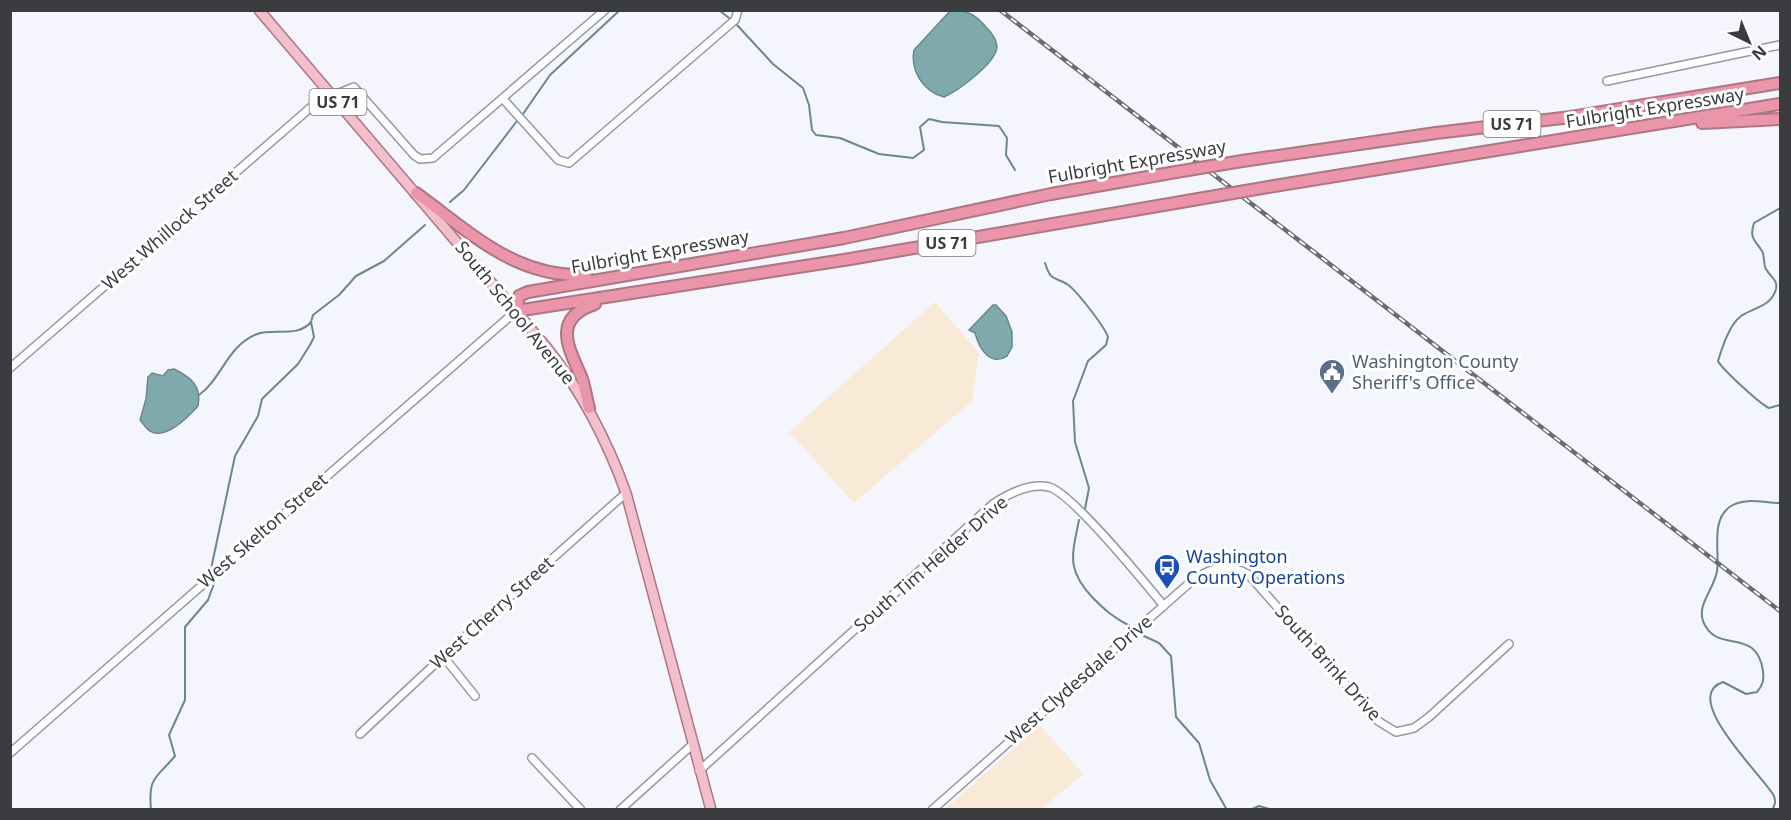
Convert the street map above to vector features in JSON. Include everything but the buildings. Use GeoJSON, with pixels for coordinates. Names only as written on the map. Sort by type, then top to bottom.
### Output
{"type":"FeatureCollection","features":[{"type":"Feature","properties":{"kind":"highway","name":"Fulbright Expressway"},"geometry":{"type":"LineString","coordinates":[[516,311],[519,296],[528,292],[622,274],[844,238],[1051,194],[1242,161],[1436,133],[1571,117],[1780,82]]}},
{"type":"Feature","properties":{"kind":"highway","name":"Fulbright Expressway"},"geometry":{"type":"LineString","coordinates":[[683,286],[1274,186],[1780,104]]}},
{"type":"Feature","properties":{"kind":"highway"},"geometry":{"type":"LineString","coordinates":[[1648,126],[1780,118]]}},
{"type":"Feature","properties":{"kind":"highway"},"geometry":{"type":"LineString","coordinates":[[416,193],[489,249],[518,264],[571,276],[622,274]]}},
{"type":"Feature","properties":{"kind":"highway"},"geometry":{"type":"LineString","coordinates":[[589,408],[580,376],[567,347],[567,334],[574,317],[593,304],[683,286]]}},
{"type":"Feature","properties":{"kind":"highway","name":"US 71"},"geometry":{"type":"LineString","coordinates":[[516,311],[683,286]]}},
{"type":"Feature","properties":{"kind":"main road","name":"South School Avenue"},"geometry":{"type":"LineString","coordinates":[[259,10],[557,360],[589,408],[611,453],[626,493],[711,810]]}},
{"type":"Feature","properties":{"kind":"street"},"geometry":{"type":"LineString","coordinates":[[331,94],[354,87],[414,155],[426,159],[433,158],[504,100],[605,10]]}},
{"type":"Feature","properties":{"kind":"street"},"geometry":{"type":"LineString","coordinates":[[504,100],[563,163],[580,156],[735,20],[739,12]]}},
{"type":"Feature","properties":{"kind":"street"},"geometry":{"type":"LineString","coordinates":[[1607,81],[1780,45]]}},
{"type":"Feature","properties":{"kind":"street","name":"West Whillock Street"},"geometry":{"type":"LineString","coordinates":[[10,368],[317,102],[331,94]]}},
{"type":"Feature","properties":{"kind":"street","name":"West Skelton Street"},"geometry":{"type":"LineString","coordinates":[[10,753],[516,311]]}},
{"type":"Feature","properties":{"kind":"street","name":"South Tim Helder Drive"},"geometry":{"type":"LineString","coordinates":[[699,771],[993,504],[1020,490],[1043,486],[1058,490],[1110,544],[1164,606]]}},
{"type":"Feature","properties":{"kind":"street","name":"West Cherry Street"},"geometry":{"type":"LineString","coordinates":[[360,734],[443,656],[626,493]]}},
{"type":"Feature","properties":{"kind":"street","name":"West Clydesdale Drive"},"geometry":{"type":"LineString","coordinates":[[932,810],[1208,570],[1235,567]]}},
{"type":"Feature","properties":{"kind":"street","name":"South Brink Drive"},"geometry":{"type":"LineString","coordinates":[[1235,567],[1258,584],[1378,721],[1396,732],[1414,728],[1429,717],[1509,644]]}},
{"type":"Feature","properties":{"kind":"street"},"geometry":{"type":"LineString","coordinates":[[443,656],[475,696]]}},
{"type":"Feature","properties":{"kind":"street"},"geometry":{"type":"LineString","coordinates":[[620,810],[692,745]]}},
{"type":"Feature","properties":{"kind":"street"},"geometry":{"type":"LineString","coordinates":[[532,758],[581,810]]}},
{"type":"Feature","properties":{"kind":"shaded area"},"geometry":{"type":"Polygon","coordinates":[[[935,302],[979,353],[972,401],[854,503],[789,432],[935,302]]]}},
{"type":"Feature","properties":{"kind":"shaded area"},"geometry":{"type":"Polygon","coordinates":[[[1040,725],[1083,774],[1042,809],[945,809],[1040,725]]]}},
{"type":"Feature","properties":{"kind":"water"},"geometry":{"type":"Polygon","coordinates":[[[950,11],[966,12],[978,19],[993,36],[997,47],[990,61],[983,68],[967,83],[944,97],[930,90],[920,80],[913,58],[914,50],[950,11]]]}},
{"type":"Feature","properties":{"kind":"water"},"geometry":{"type":"Polygon","coordinates":[[[993,305],[996,305],[1006,316],[1012,332],[1012,347],[1007,356],[1001,359],[990,358],[982,350],[975,333],[969,330],[993,305]]]}},
{"type":"Feature","properties":{"kind":"water"},"geometry":{"type":"Polygon","coordinates":[[[174,369],[194,383],[198,392],[198,406],[177,426],[163,433],[156,433],[149,430],[140,420],[146,399],[148,377],[152,373],[163,376],[168,370],[174,369]]]}},
{"type":"Feature","properties":{"kind":"waterway"},"geometry":{"type":"LineString","coordinates":[[523,114],[550,75],[620,10]]}},
{"type":"Feature","properties":{"kind":"waterway"},"geometry":{"type":"LineString","coordinates":[[719,10],[729,18]]}},
{"type":"Feature","properties":{"kind":"waterway"},"geometry":{"type":"LineString","coordinates":[[737,25],[773,64],[803,88],[809,105],[812,130],[816,135],[840,138],[879,154],[913,158],[924,150],[920,127],[929,119],[999,126],[1007,138],[1006,155],[1015,170]]}},
{"type":"Feature","properties":{"kind":"waterway"},"geometry":{"type":"LineString","coordinates":[[450,202],[464,190],[517,121]]}},
{"type":"Feature","properties":{"kind":"waterway"},"geometry":{"type":"LineString","coordinates":[[1780,208],[1754,223],[1752,232],[1763,253],[1766,269],[1776,283],[1774,295],[1766,303],[1737,320],[1726,337],[1718,361],[1764,405],[1769,408],[1780,405]]}},
{"type":"Feature","properties":{"kind":"waterway"},"geometry":{"type":"LineString","coordinates":[[211,569],[235,456],[258,416],[262,399],[298,364],[310,345],[314,337],[311,322],[313,315],[339,295],[356,276],[384,261],[425,225]]}},
{"type":"Feature","properties":{"kind":"waterway"},"geometry":{"type":"LineString","coordinates":[[1045,263],[1049,273],[1055,279],[1067,284],[1083,301],[1108,337],[1106,345],[1088,361],[1073,401],[1075,442],[1089,488],[1085,509]]}},
{"type":"Feature","properties":{"kind":"waterway"},"geometry":{"type":"LineString","coordinates":[[199,395],[247,339],[263,332],[299,330],[311,322]]}},
{"type":"Feature","properties":{"kind":"waterway"},"geometry":{"type":"LineString","coordinates":[[1772,810],[1775,803],[1774,796],[1729,738],[1717,720],[1711,704],[1712,691],[1723,682],[1746,694],[1757,692],[1762,685],[1763,677],[1759,658],[1754,650],[1746,645],[1713,634],[1706,627],[1702,613],[1717,571],[1718,527],[1724,512],[1731,506],[1743,502],[1780,503]]}},
{"type":"Feature","properties":{"kind":"waterway"},"geometry":{"type":"LineString","coordinates":[[1079,520],[1073,553],[1078,579],[1093,598],[1114,617],[1130,626]]}},
{"type":"Feature","properties":{"kind":"waterway"},"geometry":{"type":"LineString","coordinates":[[151,810],[152,784],[175,756],[169,735],[185,700],[185,627],[208,600],[216,578]]}},
{"type":"Feature","properties":{"kind":"waterway"},"geometry":{"type":"LineString","coordinates":[[1144,636],[1159,643],[1171,656],[1176,717],[1199,743],[1210,780],[1227,810]]}},
{"type":"Feature","properties":{"kind":"waterway"},"geometry":{"type":"LineString","coordinates":[[1250,810],[1259,806],[1273,810]]}},
{"type":"Feature","properties":{"kind":"railway"},"geometry":{"type":"LineString","coordinates":[[1000,10],[1780,611]]}},
{"type":"Feature","properties":{"kind":"place","name":"Washington County Sheriff's Office"},"geometry":{"type":"Point","coordinates":[1332,395]}},
{"type":"Feature","properties":{"kind":"place","name":"Washington County Operations"},"geometry":{"type":"Point","coordinates":[1167,590]}}]}
